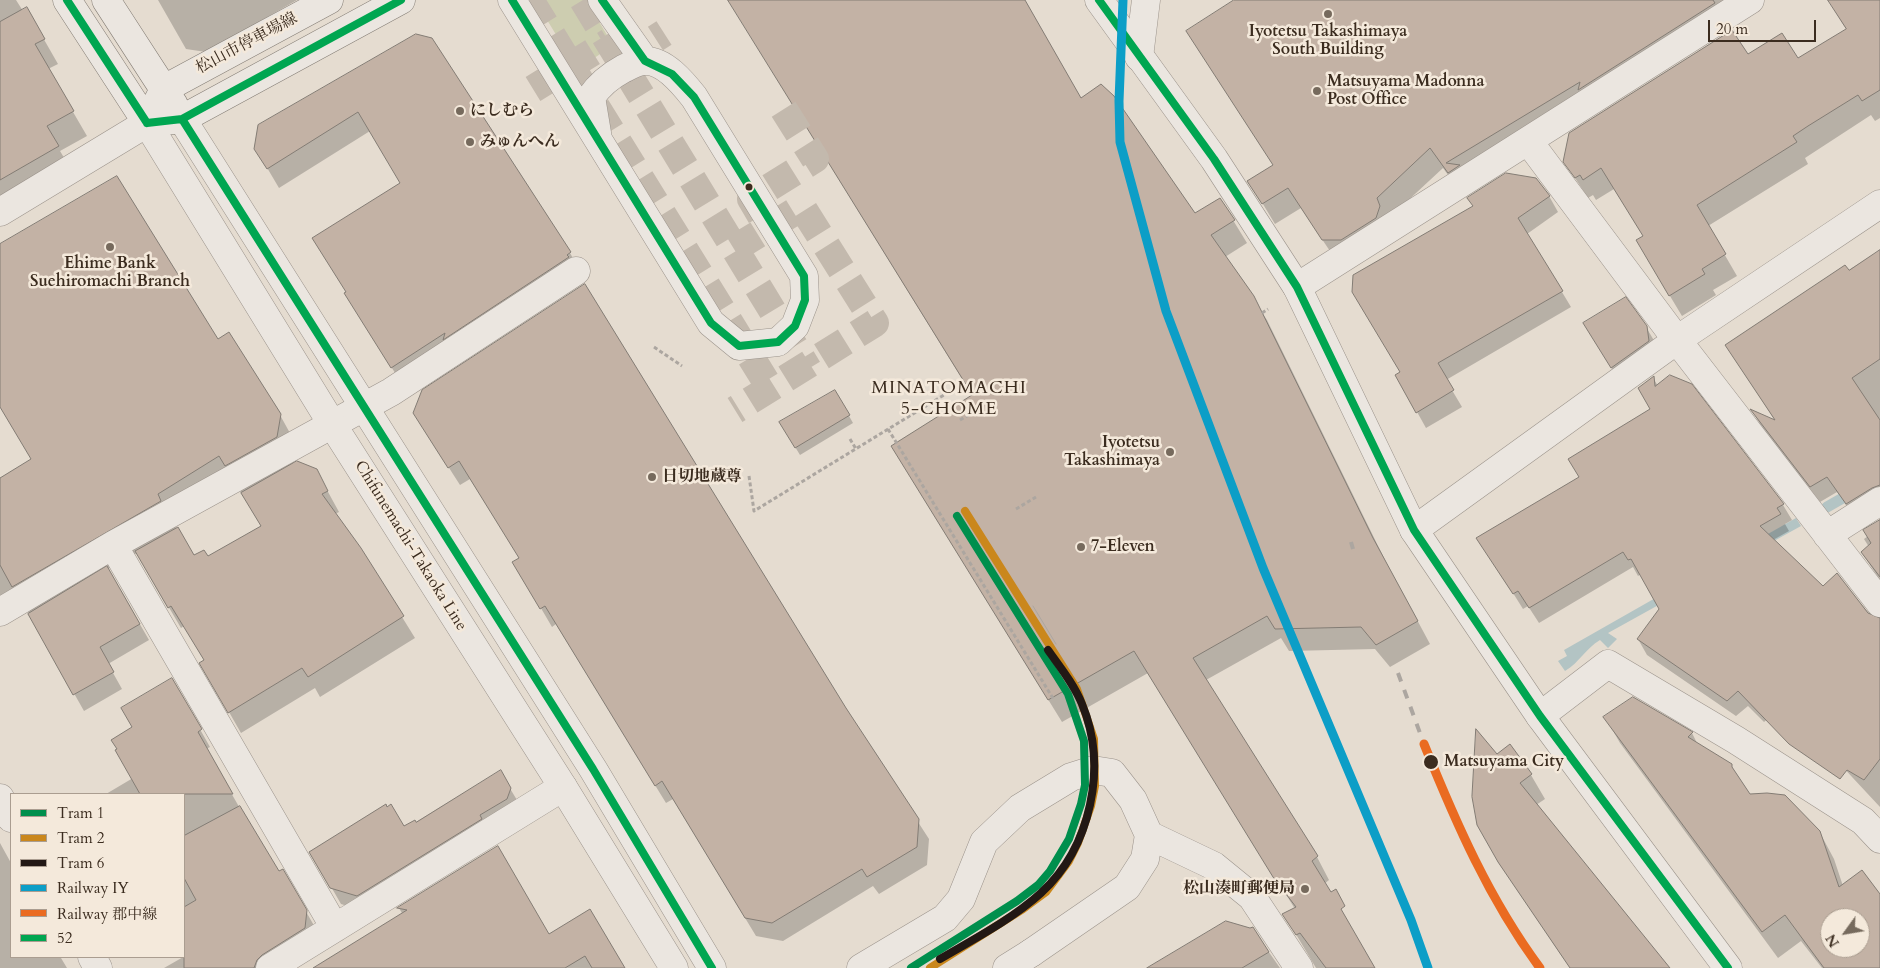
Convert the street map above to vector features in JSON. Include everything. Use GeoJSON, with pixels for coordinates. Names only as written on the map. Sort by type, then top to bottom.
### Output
{"type":"FeatureCollection","features":[{"type":"Feature","properties":{"kind":"street"},"geometry":{"type":"LineString","coordinates":[[67,0],[147,123]]}},
{"type":"Feature","properties":{"kind":"street"},"geometry":{"type":"LineString","coordinates":[[106,0],[593,769],[712,968]]}},
{"type":"Feature","properties":{"kind":"street","name":"松山市停車場線"},"geometry":{"type":"LineString","coordinates":[[164,89],[329,0]]}},
{"type":"Feature","properties":{"kind":"street"},"geometry":{"type":"LineString","coordinates":[[0,212],[147,123],[182,119],[401,0]]}},
{"type":"Feature","properties":{"kind":"street"},"geometry":{"type":"LineString","coordinates":[[512,0],[711,323],[739,346],[778,342],[795,326],[805,300],[804,276],[694,97],[680,79],[655,63],[645,60],[602,0]]}},
{"type":"Feature","properties":{"kind":"street"},"geometry":{"type":"LineString","coordinates":[[1099,0],[1214,159],[1297,287],[1414,530],[1540,716],[1728,968]]}},
{"type":"Feature","properties":{"kind":"street"},"geometry":{"type":"LineString","coordinates":[[1139,57],[1146,0]]}},
{"type":"Feature","properties":{"kind":"street"},"geometry":{"type":"LineString","coordinates":[[1297,287],[1529,142],[1750,0]]}},
{"type":"Feature","properties":{"kind":"street"},"geometry":{"type":"LineString","coordinates":[[598,138],[591,96],[599,85],[615,74],[645,60]]}},
{"type":"Feature","properties":{"kind":"street"},"geometry":{"type":"LineString","coordinates":[[147,123],[164,89]]}},
{"type":"Feature","properties":{"kind":"street","name":"Chifunemachi-Takaoka Line"},"geometry":{"type":"LineString","coordinates":[[147,123],[332,424],[563,787],[674,968]]}},
{"type":"Feature","properties":{"kind":"street"},"geometry":{"type":"LineString","coordinates":[[1529,142],[1677,340],[1880,603]]}},
{"type":"Feature","properties":{"kind":"street"},"geometry":{"type":"LineString","coordinates":[[1414,530],[1677,340],[1880,204]]}},
{"type":"Feature","properties":{"kind":"street"},"geometry":{"type":"LineString","coordinates":[[0,612],[113,545],[391,392],[576,271]]}},
{"type":"Feature","properties":{"kind":"street"},"geometry":{"type":"LineString","coordinates":[[1827,535],[1880,502]]}},
{"type":"Feature","properties":{"kind":"street"},"geometry":{"type":"LineString","coordinates":[[113,545],[335,928]]}},
{"type":"Feature","properties":{"kind":"street"},"geometry":{"type":"LineString","coordinates":[[1540,716],[1608,664],[1736,740],[1863,822],[1880,839]]}},
{"type":"Feature","properties":{"kind":"street"},"geometry":{"type":"LineString","coordinates":[[270,968],[593,769]]}},
{"type":"Feature","properties":{"kind":"street"},"geometry":{"type":"LineString","coordinates":[[861,968],[945,918],[962,898],[984,842],[1020,808],[1071,777],[1093,770],[1112,773],[1134,800],[1149,835],[1145,859],[1127,887],[1007,968]]}},
{"type":"Feature","properties":{"kind":"street"},"geometry":{"type":"LineString","coordinates":[[0,798],[10,816]]}},
{"type":"Feature","properties":{"kind":"street"},"geometry":{"type":"LineString","coordinates":[[1149,835],[1214,866],[1252,898],[1299,968]]}},
{"type":"Feature","properties":{"kind":"path"},"geometry":{"type":"LineString","coordinates":[[1262,314],[1268,309]]}},
{"type":"Feature","properties":{"kind":"path"},"geometry":{"type":"LineString","coordinates":[[654,347],[682,366]]}},
{"type":"Feature","properties":{"kind":"path"},"geometry":{"type":"LineString","coordinates":[[749,476],[754,511],[944,395]]}},
{"type":"Feature","properties":{"kind":"path"},"geometry":{"type":"LineString","coordinates":[[960,420],[980,408]]}},
{"type":"Feature","properties":{"kind":"path"},"geometry":{"type":"LineString","coordinates":[[888,429],[1054,700]]}},
{"type":"Feature","properties":{"kind":"path"},"geometry":{"type":"LineString","coordinates":[[850,439],[856,448]]}},
{"type":"Feature","properties":{"kind":"path"},"geometry":{"type":"LineString","coordinates":[[1016,509],[1036,497]]}},
{"type":"Feature","properties":{"kind":"green space"},"geometry":{"type":"Polygon","coordinates":[[[546,0],[586,0],[607,35],[603,52],[584,63],[572,61],[538,5],[546,0]]]}},
{"type":"Feature","properties":{"kind":"shaded area"},"geometry":{"type":"Polygon","coordinates":[[[1796,518],[1801,526],[1608,633],[1617,639],[1608,648],[1600,640],[1565,671],[1558,661],[1567,656],[1564,650],[1796,518]]]}},
{"type":"Feature","properties":{"kind":"building","name":"Iyotetsu Takashimaya"},"geometry":{"type":"Polygon","coordinates":[[[728,0],[1025,0],[1081,98],[1101,84],[1114,96],[1195,213],[1220,198],[1235,220],[1211,235],[1254,296],[1373,538],[1418,621],[1376,645],[1361,627],[1275,629],[1267,616],[1193,658],[1318,856],[1312,861],[1331,892],[1336,889],[1345,906],[1341,909],[1375,968],[1326,968],[1300,933],[1296,935],[1282,914],[1296,907],[1273,877],[1134,651],[1048,700],[891,446],[972,395],[728,0]]]}},
{"type":"Feature","properties":{"kind":"building"},"geometry":{"type":"Polygon","coordinates":[[[1234,0],[1713,0],[1715,3],[1578,90],[1580,82],[1446,163],[1460,165],[1448,173],[1430,148],[1377,198],[1380,206],[1376,218],[1341,240],[1322,240],[1288,188],[1262,204],[1247,181],[1273,165],[1186,31],[1234,0]]]}},
{"type":"Feature","properties":{"kind":"building"},"geometry":{"type":"Polygon","coordinates":[[[1828,0],[1880,0],[1880,90],[1862,101],[1858,95],[1808,126],[1793,136],[1797,142],[1697,205],[1726,254],[1702,269],[1705,274],[1669,296],[1636,240],[1643,236],[1601,168],[1583,180],[1580,175],[1575,178],[1563,162],[1569,133],[1732,30],[1748,54],[1782,33],[1798,58],[1846,29],[1828,0]]]}},
{"type":"Feature","properties":{"kind":"building"},"geometry":{"type":"Polygon","coordinates":[[[27,7],[45,39],[35,44],[74,111],[47,126],[59,146],[0,180],[0,22],[27,7]]]}},
{"type":"Feature","properties":{"kind":"building"},"geometry":{"type":"Polygon","coordinates":[[[416,34],[432,38],[571,252],[567,255],[569,257],[443,340],[445,333],[391,368],[312,238],[400,183],[358,112],[267,169],[254,149],[258,125],[416,34]]]}},
{"type":"Feature","properties":{"kind":"building"},"geometry":{"type":"Polygon","coordinates":[[[1506,173],[1536,178],[1550,196],[1518,218],[1563,291],[1438,363],[1454,390],[1416,413],[1395,375],[1400,372],[1352,292],[1353,275],[1473,206],[1467,198],[1506,173]]]}},
{"type":"Feature","properties":{"kind":"building"},"geometry":{"type":"Polygon","coordinates":[[[117,176],[218,339],[229,332],[281,414],[277,437],[225,466],[219,456],[158,494],[161,501],[12,587],[0,565],[0,478],[31,459],[0,407],[0,244],[117,176]]]}},
{"type":"Feature","properties":{"kind":"building"},"geometry":{"type":"Polygon","coordinates":[[[1880,250],[1880,359],[1852,378],[1880,420],[1880,485],[1846,504],[1827,477],[1810,487],[1750,409],[1775,420],[1725,345],[1845,265],[1849,270],[1880,250]]]}},
{"type":"Feature","properties":{"kind":"building"},"geometry":{"type":"Polygon","coordinates":[[[585,284],[846,708],[919,819],[917,847],[867,877],[862,869],[772,923],[745,918],[662,781],[655,786],[545,606],[540,609],[512,562],[519,558],[459,461],[448,468],[413,413],[422,390],[585,284]]]}},
{"type":"Feature","properties":{"kind":"building"},"geometry":{"type":"Polygon","coordinates":[[[1626,297],[1647,326],[1649,341],[1611,368],[1583,323],[1626,297]]]}},
{"type":"Feature","properties":{"kind":"building"},"geometry":{"type":"Polygon","coordinates":[[[1670,375],[1692,384],[1784,504],[1777,508],[1781,514],[1760,526],[1823,586],[1837,573],[1868,613],[1880,618],[1880,759],[1864,780],[1847,770],[1840,779],[1789,744],[1738,691],[1727,701],[1637,639],[1659,609],[1631,559],[1628,560],[1623,552],[1529,608],[1518,591],[1513,594],[1476,538],[1579,477],[1568,459],[1650,409],[1638,388],[1654,376],[1655,386],[1670,375]]]}},
{"type":"Feature","properties":{"kind":"building"},"geometry":{"type":"Polygon","coordinates":[[[835,390],[850,415],[795,448],[779,422],[835,390]]]}},
{"type":"Feature","properties":{"kind":"building"},"geometry":{"type":"Polygon","coordinates":[[[297,461],[317,469],[328,491],[322,494],[361,548],[404,616],[308,677],[302,668],[228,713],[199,663],[204,660],[171,606],[168,608],[135,551],[178,527],[194,555],[204,550],[208,556],[261,526],[241,493],[297,461]]]}},
{"type":"Feature","properties":{"kind":"building"},"geometry":{"type":"Polygon","coordinates":[[[1880,520],[1880,577],[1861,552],[1871,543],[1863,530],[1880,520]]]}},
{"type":"Feature","properties":{"kind":"building"},"geometry":{"type":"Polygon","coordinates":[[[107,566],[140,624],[100,647],[114,672],[73,695],[28,614],[107,566]]]}},
{"type":"Feature","properties":{"kind":"building"},"geometry":{"type":"Polygon","coordinates":[[[172,678],[202,729],[198,732],[233,794],[139,793],[111,740],[132,727],[121,708],[172,678]]]}},
{"type":"Feature","properties":{"kind":"building"},"geometry":{"type":"Polygon","coordinates":[[[1633,697],[1693,732],[1688,737],[1732,764],[1732,767],[1750,794],[1785,795],[1820,831],[1839,887],[1862,870],[1880,894],[1880,968],[1824,968],[1785,915],[1762,932],[1603,717],[1633,697]]]}},
{"type":"Feature","properties":{"kind":"building"},"geometry":{"type":"Polygon","coordinates":[[[1476,729],[1497,754],[1510,744],[1532,774],[1520,783],[1670,968],[1570,968],[1498,862],[1477,825],[1472,797],[1476,729]]]}},
{"type":"Feature","properties":{"kind":"building"},"geometry":{"type":"Polygon","coordinates":[[[501,770],[511,788],[507,799],[480,815],[482,819],[357,896],[330,888],[309,852],[386,804],[387,807],[391,804],[404,826],[415,820],[416,822],[501,770]]]}},
{"type":"Feature","properties":{"kind":"building"},"geometry":{"type":"Polygon","coordinates":[[[240,806],[279,871],[283,869],[307,910],[305,928],[262,955],[257,960],[254,968],[184,968],[185,906],[196,900],[185,880],[185,835],[240,806]]]}},
{"type":"Feature","properties":{"kind":"building"},"geometry":{"type":"Polygon","coordinates":[[[498,846],[549,934],[590,909],[625,968],[592,968],[585,956],[565,968],[313,968],[407,910],[397,908],[498,846]]]}},
{"type":"Feature","properties":{"kind":"building"},"geometry":{"type":"Polygon","coordinates":[[[1226,921],[1250,928],[1253,927],[1269,952],[1242,968],[1147,968],[1226,921]]]}},
{"type":"Feature","properties":{"kind":"waterway"},"geometry":{"type":"LineString","coordinates":[[1827,507],[1848,495]]}},
{"type":"Feature","properties":{"kind":"tunnel"},"geometry":{"type":"LineString","coordinates":[[530,0],[770,388]]}},
{"type":"Feature","properties":{"kind":"tunnel"},"geometry":{"type":"LineString","coordinates":[[583,0],[808,369]]}},
{"type":"Feature","properties":{"kind":"tunnel"},"geometry":{"type":"LineString","coordinates":[[620,61],[664,33]]}},
{"type":"Feature","properties":{"kind":"tunnel"},"geometry":{"type":"LineString","coordinates":[[533,89],[609,42]]}},
{"type":"Feature","properties":{"kind":"tunnel"},"geometry":{"type":"LineString","coordinates":[[761,216],[751,199],[815,159],[779,102]]}},
{"type":"Feature","properties":{"kind":"tunnel"},"geometry":{"type":"LineString","coordinates":[[734,249],[802,207],[875,323],[735,410]]}},
{"type":"Feature","properties":{"kind":"tram line","name":"2"},"geometry":{"type":"LineString","coordinates":[[930,968],[1023,909],[1046,892],[1069,861],[1078,843],[1091,806],[1095,786],[1094,739],[1077,689],[965,511]]}},
{"type":"Feature","properties":{"kind":"tram line","name":"1"},"geometry":{"type":"LineString","coordinates":[[911,968],[1017,901],[1038,885],[1050,871],[1069,839],[1081,804],[1085,785],[1084,741],[1068,694],[957,516]]}},
{"type":"Feature","properties":{"kind":"tram line"},"geometry":{"type":"LineString","coordinates":[[1033,606],[1056,644]]}},
{"type":"Feature","properties":{"kind":"tram line","name":"6"},"geometry":{"type":"LineString","coordinates":[[940,959],[1005,920],[1041,893],[1058,874],[1072,853],[1083,830],[1090,805],[1094,779],[1094,754],[1090,728],[1075,690],[1048,650]]}},
{"type":"Feature","properties":{"kind":"railway"},"geometry":{"type":"LineString","coordinates":[[1351,542],[1353,549]]}},
{"type":"Feature","properties":{"kind":"railway"},"geometry":{"type":"LineString","coordinates":[[1398,673],[1424,744]]}},
{"type":"Feature","properties":{"kind":"rail line","name":"IY"},"geometry":{"type":"LineString","coordinates":[[1123,0],[1119,101],[1120,142],[1166,311],[1263,568],[1411,920],[1428,968]]}},
{"type":"Feature","properties":{"kind":"rail line","name":"郡中線"},"geometry":{"type":"LineString","coordinates":[[1424,744],[1448,803],[1489,888],[1540,968]]}},
{"type":"Feature","properties":{"kind":"transit line","name":"52"},"geometry":{"type":"LineString","coordinates":[[67,0],[147,123]]}},
{"type":"Feature","properties":{"kind":"transit line","name":"52"},"geometry":{"type":"LineString","coordinates":[[147,123],[182,119],[401,0]]}},
{"type":"Feature","properties":{"kind":"transit line","name":"52"},"geometry":{"type":"LineString","coordinates":[[512,0],[711,323],[739,346],[778,342],[795,326],[805,300],[804,276],[694,97],[672,74],[645,61],[602,0]]}},
{"type":"Feature","properties":{"kind":"transit line","name":"52"},"geometry":{"type":"LineString","coordinates":[[1099,0],[1214,159],[1297,287],[1414,530],[1540,716],[1728,968]]}},
{"type":"Feature","properties":{"kind":"transit line","name":"52"},"geometry":{"type":"LineString","coordinates":[[182,119],[593,769],[712,968]]}},
{"type":"Feature","properties":{"kind":"place","name":"Iyotetsu Takashimaya South Building"},"geometry":{"type":"Point","coordinates":[1328,14]}},
{"type":"Feature","properties":{"kind":"place","name":"Matsuyama Madonna Post Office"},"geometry":{"type":"Point","coordinates":[1317,91]}},
{"type":"Feature","properties":{"kind":"place","name":"にしむら"},"geometry":{"type":"Point","coordinates":[460,111]}},
{"type":"Feature","properties":{"kind":"place","name":"みゅんへん"},"geometry":{"type":"Point","coordinates":[470,142]}},
{"type":"Feature","properties":{"kind":"place","name":"Ehime Bank Suehiromachi Branch"},"geometry":{"type":"Point","coordinates":[110,247]}},
{"type":"Feature","properties":{"kind":"place","name":"Iyotetsu Takashimaya"},"geometry":{"type":"Point","coordinates":[1170,452]}},
{"type":"Feature","properties":{"kind":"place","name":"日切地蔵尊"},"geometry":{"type":"Point","coordinates":[652,477]}},
{"type":"Feature","properties":{"kind":"place","name":"7-Eleven"},"geometry":{"type":"Point","coordinates":[1081,547]}},
{"type":"Feature","properties":{"kind":"place","name":"Matsuyama City"},"geometry":{"type":"Point","coordinates":[1431,762]}},
{"type":"Feature","properties":{"kind":"place","name":"松山湊町郵便局"},"geometry":{"type":"Point","coordinates":[1305,889]}},
{"type":"Feature","properties":{"kind":"district","name":"MINATOMACHI 5-CHOME"},"geometry":{"type":"Point","coordinates":[949,399]}}]}
